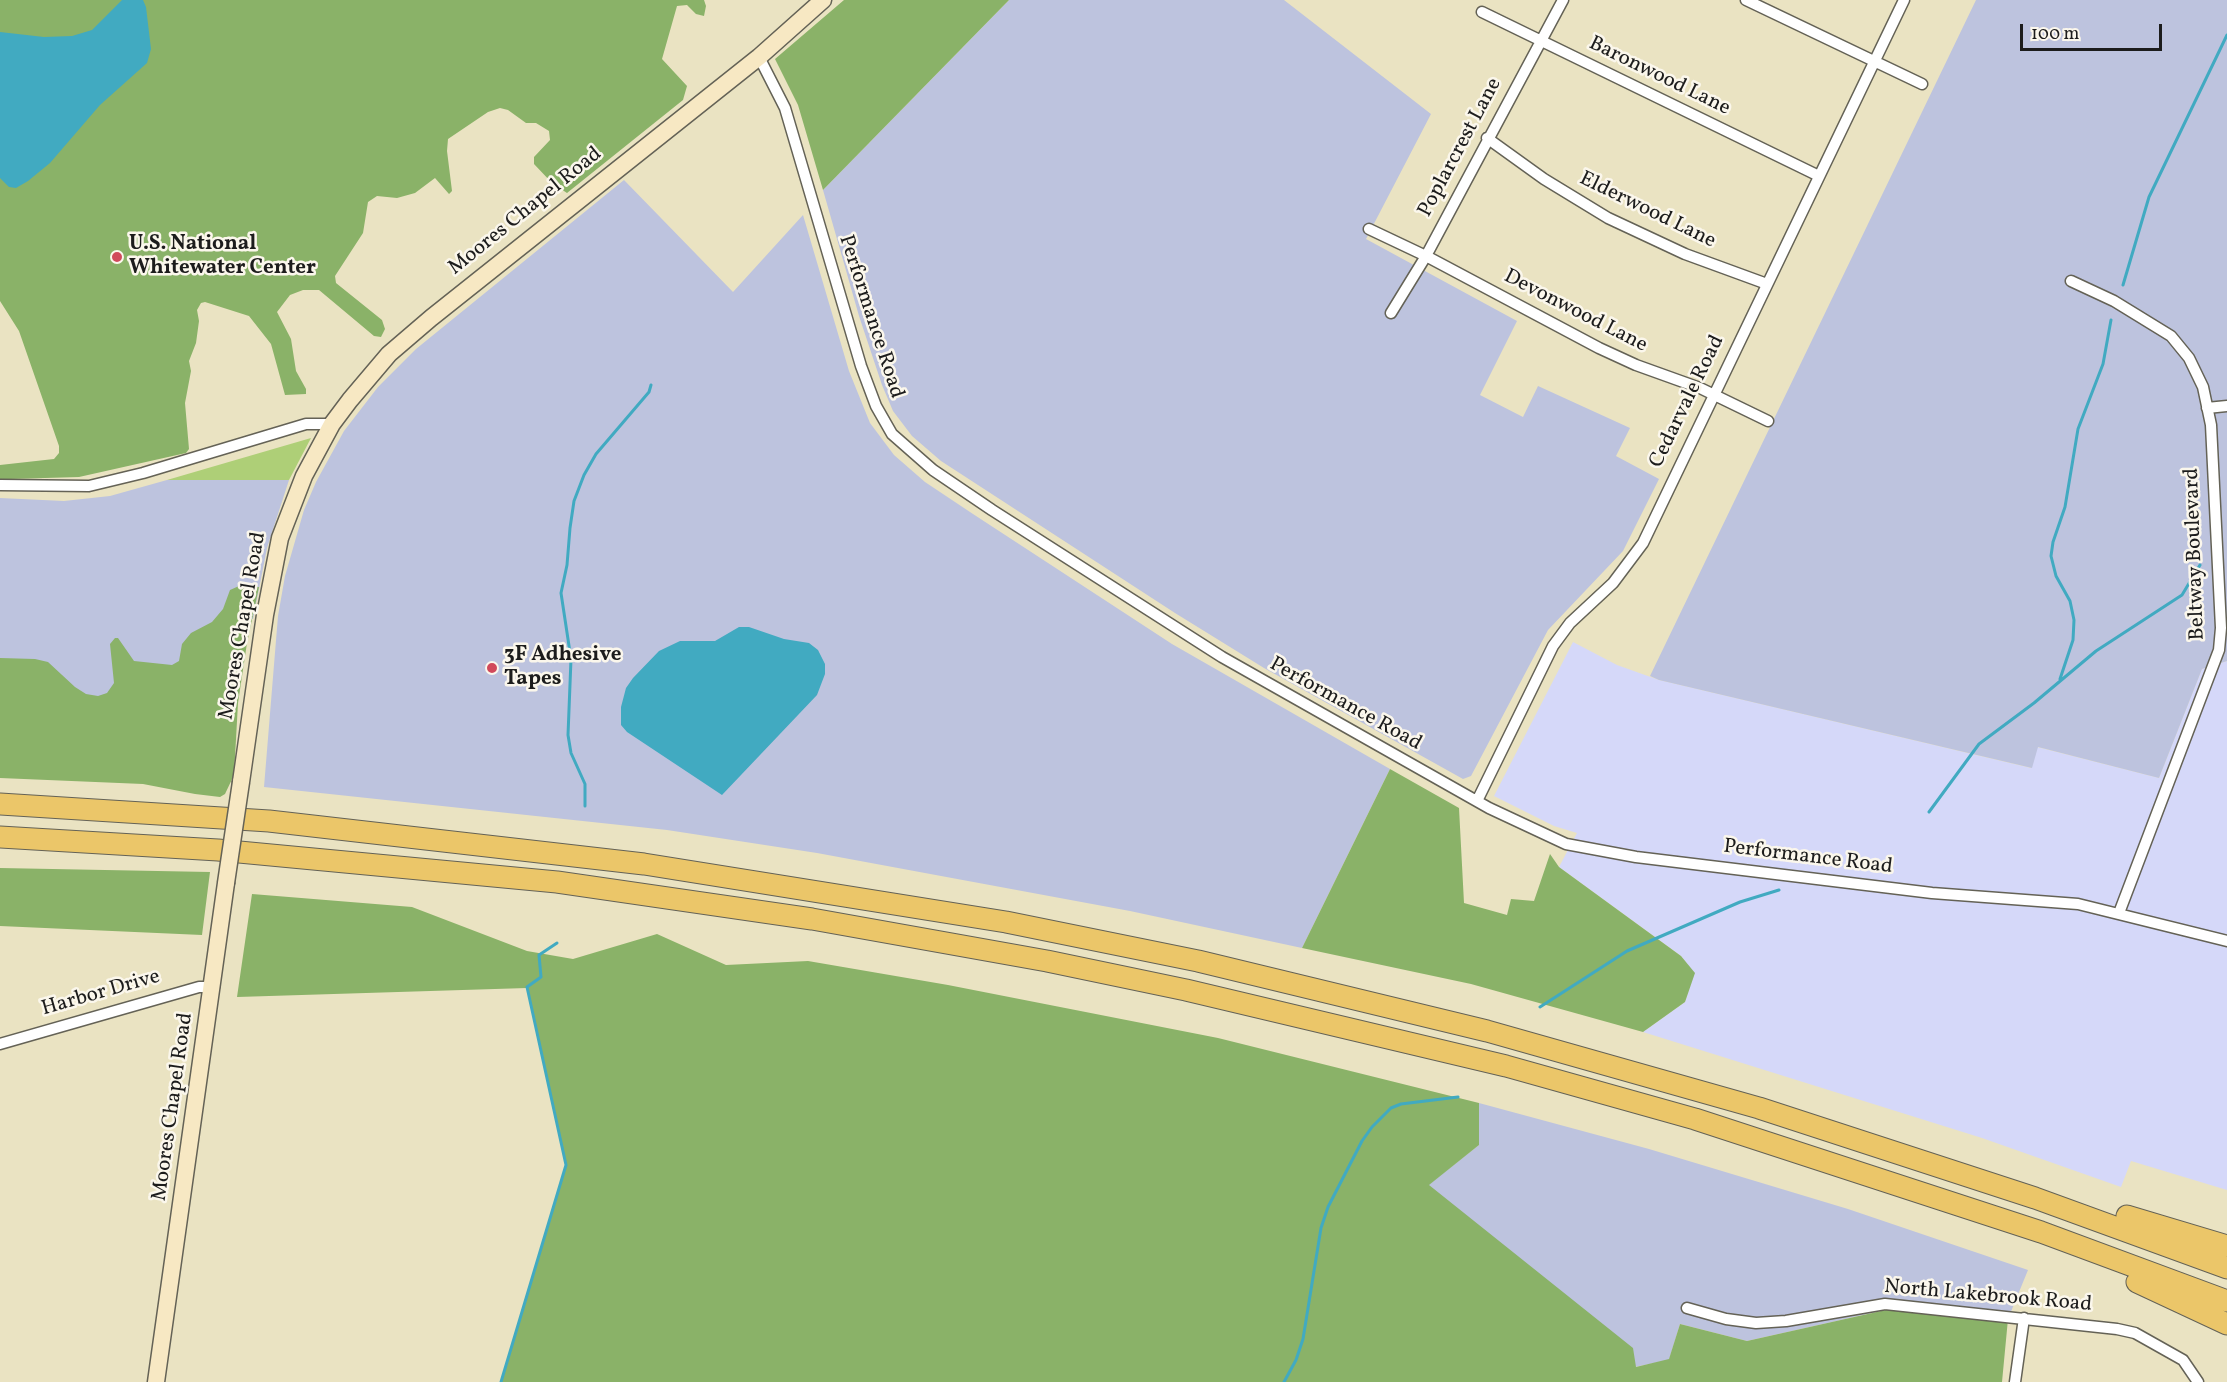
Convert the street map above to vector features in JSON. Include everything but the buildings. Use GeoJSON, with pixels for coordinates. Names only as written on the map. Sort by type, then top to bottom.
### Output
{"type":"FeatureCollection","features":[{"type":"Feature","properties":{"kind":"highway"},"geometry":{"type":"LineString","coordinates":[[0,804],[222,818],[436,838],[656,865],[1006,922],[1198,961],[1487,1031],[1636,1072],[1891,1149],[2227,1268]]}},
{"type":"Feature","properties":{"kind":"highway"},"geometry":{"type":"LineString","coordinates":[[0,837],[218,850],[557,882],[812,919],[1047,961],[1198,992],[1506,1066],[1763,1140],[2041,1232],[2227,1301]]}},
{"type":"Feature","properties":{"kind":"highway"},"geometry":{"type":"LineString","coordinates":[[1891,1149],[2012,1177],[2176,1232],[2227,1246]]}},
{"type":"Feature","properties":{"kind":"highway"},"geometry":{"type":"LineString","coordinates":[[2041,1232],[2127,1277],[2227,1324]]}},
{"type":"Feature","properties":{"kind":"main road","name":"Moores Chapel Road"},"geometry":{"type":"LineString","coordinates":[[156,1382],[214,987],[226,883],[275,557],[291,505],[332,424],[368,378],[416,331],[706,96],[759,57],[823,0]]}},
{"type":"Feature","properties":{"kind":"street","name":"Poplarcrest Lane"},"geometry":{"type":"LineString","coordinates":[[1391,313],[1426,256],[1487,138],[1563,0]]}},
{"type":"Feature","properties":{"kind":"street"},"geometry":{"type":"LineString","coordinates":[[1746,0],[1922,84]]}},
{"type":"Feature","properties":{"kind":"street","name":"Cedarvale Road"},"geometry":{"type":"LineString","coordinates":[[1477,801],[1553,646],[1570,623],[1613,583],[1643,543],[1904,0]]}},
{"type":"Feature","properties":{"kind":"street","name":"Baronwood Lane"},"geometry":{"type":"LineString","coordinates":[[1482,12],[1819,176]]}},
{"type":"Feature","properties":{"kind":"street","name":"Performance Road"},"geometry":{"type":"LineString","coordinates":[[759,57],[789,117],[869,389],[887,427],[903,445],[933,470],[1174,628],[1287,695],[1477,801],[1549,837],[1590,850],[1932,893],[2051,900],[2119,913],[2227,940]]}},
{"type":"Feature","properties":{"kind":"street","name":"Elderwood Lane"},"geometry":{"type":"LineString","coordinates":[[1487,138],[1560,190],[1608,218],[1685,254],[1767,284]]}},
{"type":"Feature","properties":{"kind":"street","name":"Devonwood Lane"},"geometry":{"type":"LineString","coordinates":[[1369,229],[1426,256],[1599,348],[1713,394],[1768,421]]}},
{"type":"Feature","properties":{"kind":"street","name":"Beltway Boulevard"},"geometry":{"type":"LineString","coordinates":[[2071,281],[2114,301],[2170,336],[2194,368],[2203,387],[2211,425],[2220,605],[2219,650],[2119,913]]}},
{"type":"Feature","properties":{"kind":"street"},"geometry":{"type":"LineString","coordinates":[[2207,408],[2227,405]]}},
{"type":"Feature","properties":{"kind":"street"},"geometry":{"type":"LineString","coordinates":[[0,485],[88,486],[143,473],[306,424],[332,424]]}},
{"type":"Feature","properties":{"kind":"street","name":"Harbor Drive"},"geometry":{"type":"LineString","coordinates":[[0,1044],[199,987],[214,987]]}},
{"type":"Feature","properties":{"kind":"street","name":"North Lakebrook Road"},"geometry":{"type":"LineString","coordinates":[[1687,1308],[1725,1319],[1756,1323],[1786,1321],[1885,1304],[2024,1318],[2135,1333],[2183,1360],[2198,1382]]}},
{"type":"Feature","properties":{"kind":"street"},"geometry":{"type":"LineString","coordinates":[[2015,1382],[2024,1318]]}},
{"type":"Feature","properties":{"kind":"shaded area"},"geometry":{"type":"Polygon","coordinates":[[[1009,0],[1284,0],[1431,114],[1366,239],[1517,321],[1480,395],[1523,417],[1538,386],[1630,428],[1616,456],[1659,479],[1623,551],[1548,630],[1471,776],[1463,779],[1264,668],[1175,613],[941,461],[912,436],[893,411],[859,316],[823,190],[1009,0]]]}},
{"type":"Feature","properties":{"kind":"shaded area"},"geometry":{"type":"Polygon","coordinates":[[[1976,0],[2227,0],[2227,661],[2202,669],[2159,778],[2038,747],[2032,768],[1650,676],[1976,0]]]}},
{"type":"Feature","properties":{"kind":"shaded area"},"geometry":{"type":"Polygon","coordinates":[[[624,180],[733,292],[803,215],[849,371],[870,423],[894,455],[925,482],[1172,644],[1390,769],[1302,948],[1130,911],[817,853],[667,830],[264,787],[278,616],[285,576],[304,510],[316,482],[344,431],[378,387],[416,349],[624,180]]]}},
{"type":"Feature","properties":{"kind":"shaded area"},"geometry":{"type":"Polygon","coordinates":[[[167,480],[289,480],[267,548],[253,619],[245,618],[227,738],[0,725],[0,498],[64,501],[110,496],[167,480]]]}},
{"type":"Feature","properties":{"kind":"shaded area"},"geometry":{"type":"Polygon","coordinates":[[[1573,642],[1617,665],[1659,680],[2031,768],[2037,747],[2159,778],[2202,669],[2227,661],[2227,1190],[2131,1161],[2121,1187],[1982,1138],[1643,1032],[1685,1002],[1694,973],[1681,956],[1559,867],[1577,833],[1554,826],[1494,796],[1573,642]]]}},
{"type":"Feature","properties":{"kind":"shaded area"},"geometry":{"type":"Polygon","coordinates":[[[1479,1103],[1649,1149],[1848,1209],[2028,1270],[2008,1319],[1899,1307],[1747,1341],[1680,1324],[1669,1360],[1635,1367],[1428,1185],[1479,1145],[1479,1103]]]}},
{"type":"Feature","properties":{"kind":"green space"},"geometry":{"type":"Polygon","coordinates":[[[0,0],[704,0],[706,6],[704,16],[696,14],[687,5],[677,6],[662,59],[687,86],[683,100],[567,193],[552,183],[534,164],[534,157],[550,140],[549,131],[536,123],[526,123],[508,110],[500,108],[488,112],[448,139],[447,151],[452,191],[449,194],[435,178],[415,193],[397,198],[377,196],[368,202],[363,233],[335,276],[336,283],[382,320],[385,329],[381,337],[374,336],[319,290],[303,290],[290,295],[277,312],[291,339],[296,371],[306,389],[306,394],[285,395],[271,344],[249,316],[205,302],[201,303],[197,310],[199,321],[196,343],[189,361],[191,371],[185,403],[189,449],[186,453],[79,477],[0,479],[0,465],[54,459],[59,453],[59,446],[19,331],[0,301],[0,0]]]}},
{"type":"Feature","properties":{"kind":"green space"},"geometry":{"type":"Polygon","coordinates":[[[844,0],[1009,0],[823,190],[798,105],[775,59],[844,0]]]}},
{"type":"Feature","properties":{"kind":"green space"},"geometry":{"type":"Polygon","coordinates":[[[311,438],[289,480],[167,480],[311,438]]]}},
{"type":"Feature","properties":{"kind":"green space"},"geometry":{"type":"Polygon","coordinates":[[[239,586],[259,587],[247,643],[238,703],[234,775],[225,794],[220,797],[195,794],[143,784],[0,778],[0,658],[35,659],[48,662],[75,687],[86,694],[98,696],[107,693],[114,683],[110,644],[115,638],[118,638],[134,661],[172,665],[179,661],[182,644],[191,633],[212,622],[223,609],[230,590],[239,586]]]}},
{"type":"Feature","properties":{"kind":"green space"},"geometry":{"type":"Polygon","coordinates":[[[1390,769],[1459,808],[1464,903],[1507,915],[1511,899],[1534,901],[1550,854],[1559,867],[1681,956],[1695,973],[1685,1002],[1643,1032],[1471,984],[1302,948],[1390,769]]]}},
{"type":"Feature","properties":{"kind":"green space"},"geometry":{"type":"Polygon","coordinates":[[[0,868],[210,872],[202,935],[0,926],[0,868]]]}},
{"type":"Feature","properties":{"kind":"green space"},"geometry":{"type":"Polygon","coordinates":[[[252,894],[412,907],[527,951],[573,959],[657,934],[726,965],[808,961],[948,985],[1218,1038],[1479,1103],[1479,1145],[1429,1185],[1633,1348],[1636,1367],[1669,1359],[1680,1324],[1747,1341],[1899,1307],[2008,1319],[2002,1382],[501,1382],[566,1165],[527,988],[237,997],[252,894]]]}},
{"type":"Feature","properties":{"kind":"water"},"geometry":{"type":"Polygon","coordinates":[[[122,0],[143,0],[146,7],[151,49],[147,63],[100,105],[50,163],[28,181],[16,188],[9,187],[0,178],[0,32],[44,37],[72,36],[92,30],[122,0]]]}},
{"type":"Feature","properties":{"kind":"water"},"geometry":{"type":"Polygon","coordinates":[[[739,627],[749,627],[784,639],[809,643],[818,650],[825,664],[825,674],[817,695],[722,795],[627,732],[621,725],[621,707],[626,688],[659,651],[680,641],[715,641],[739,627]]]}},
{"type":"Feature","properties":{"kind":"waterway"},"geometry":{"type":"LineString","coordinates":[[2123,285],[2149,197],[2227,35]]}},
{"type":"Feature","properties":{"kind":"waterway"},"geometry":{"type":"LineString","coordinates":[[2060,679],[2073,640],[2074,620],[2070,601],[2056,576],[2051,556],[2053,542],[2065,507],[2078,429],[2103,364],[2111,320]]}},
{"type":"Feature","properties":{"kind":"waterway"},"geometry":{"type":"LineString","coordinates":[[585,806],[585,784],[571,753],[568,735],[571,659],[561,593],[567,565],[574,501],[584,475],[596,454],[649,392],[651,385]]}},
{"type":"Feature","properties":{"kind":"waterway"},"geometry":{"type":"LineString","coordinates":[[1929,812],[1979,744],[2034,703],[2096,651],[2182,595],[2200,565]]}},
{"type":"Feature","properties":{"kind":"waterway"},"geometry":{"type":"LineString","coordinates":[[1540,1007],[1627,951],[1740,902],[1779,890]]}},
{"type":"Feature","properties":{"kind":"waterway"},"geometry":{"type":"LineString","coordinates":[[501,1382],[566,1165],[527,987],[541,977],[539,955],[557,943]]}},
{"type":"Feature","properties":{"kind":"waterway"},"geometry":{"type":"LineString","coordinates":[[1284,1382],[1296,1360],[1303,1339],[1321,1228],[1328,1207],[1362,1141],[1391,1108],[1401,1104],[1458,1097]]}},
{"type":"Feature","properties":{"kind":"place","name":"U.S. National Whitewater Center"},"geometry":{"type":"Point","coordinates":[117,257]}},
{"type":"Feature","properties":{"kind":"place","name":"3F Adhesive Tapes"},"geometry":{"type":"Point","coordinates":[492,668]}}]}
